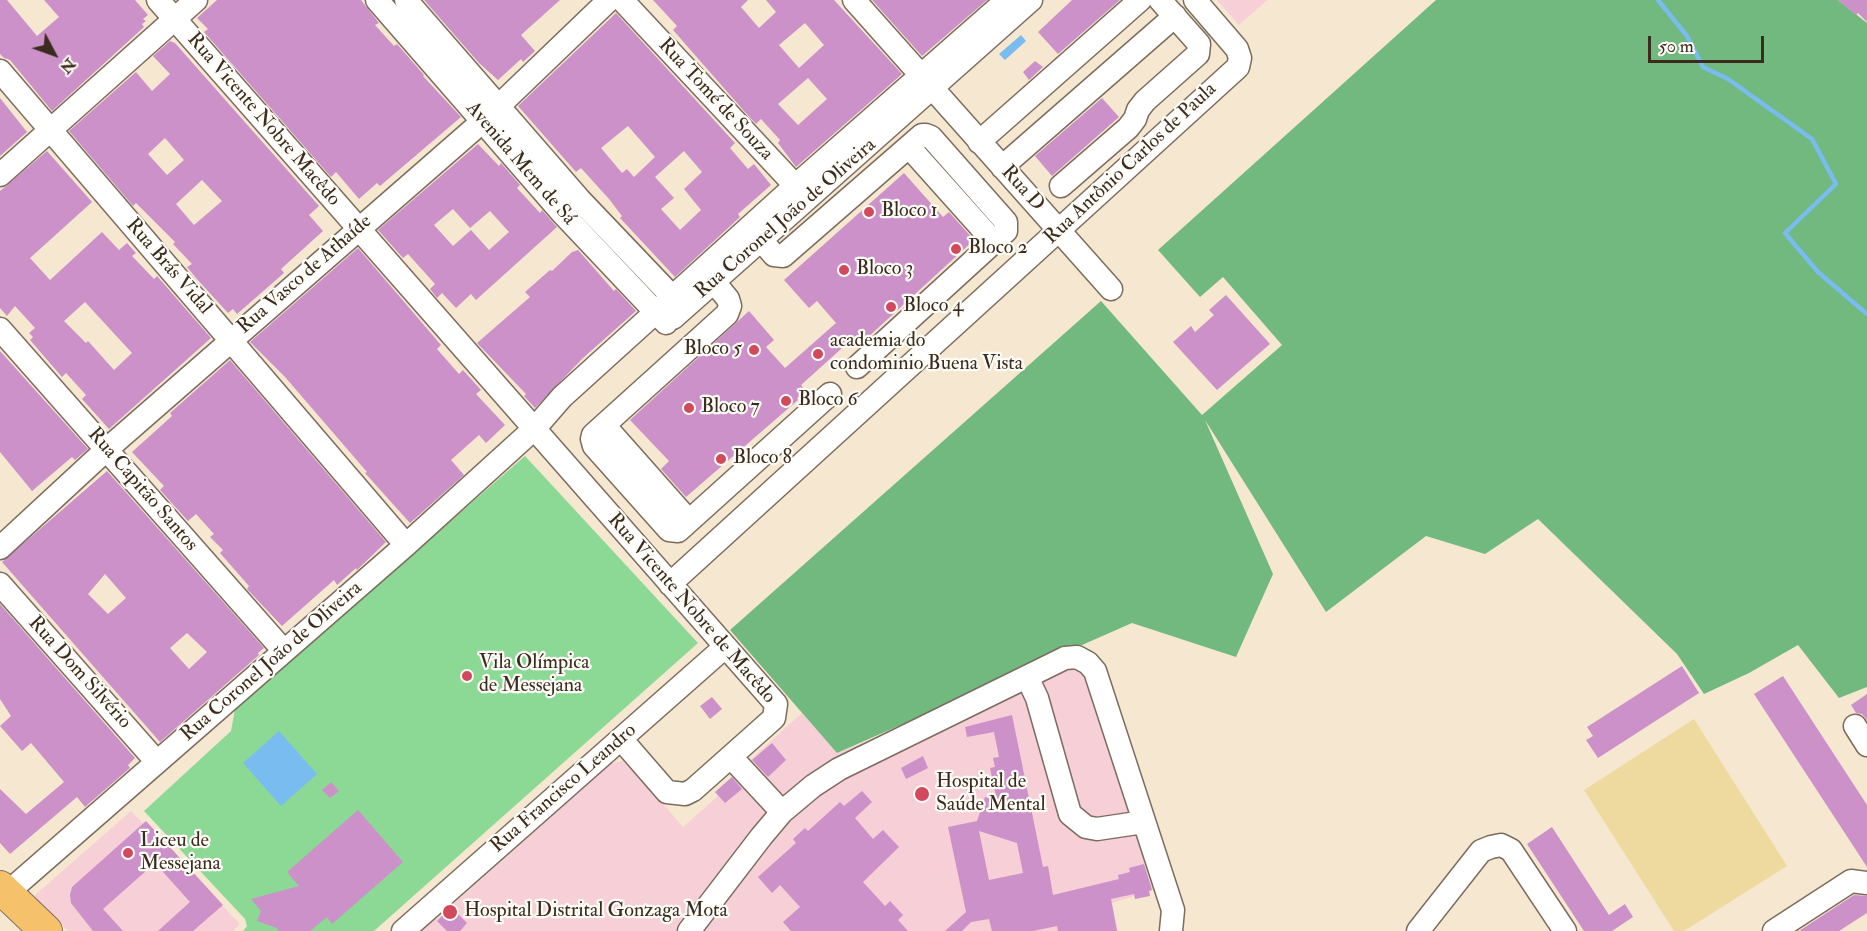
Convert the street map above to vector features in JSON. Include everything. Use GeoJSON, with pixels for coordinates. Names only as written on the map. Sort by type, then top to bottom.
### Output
{"type":"FeatureCollection","features":[{"type":"Feature","properties":{"kind":"highway"},"geometry":{"type":"LineString","coordinates":[[3,890],[46,931]]}},
{"type":"Feature","properties":{"kind":"street","name":"Rua Vicente Nobre Macêdo"},"geometry":{"type":"LineString","coordinates":[[158,0],[535,429]]}},
{"type":"Feature","properties":{"kind":"street"},"geometry":{"type":"LineString","coordinates":[[0,175],[196,0]]}},
{"type":"Feature","properties":{"kind":"street","name":"Avenida Mem de Sá"},"geometry":{"type":"LineString","coordinates":[[406,0],[490,113]]}},
{"type":"Feature","properties":{"kind":"street","name":"Rua Vasco de Athaíde"},"geometry":{"type":"LineString","coordinates":[[0,548],[106,450],[490,113],[609,0]]}},
{"type":"Feature","properties":{"kind":"street","name":"Rua Tomé de Souza"},"geometry":{"type":"LineString","coordinates":[[622,0],[802,193]]}},
{"type":"Feature","properties":{"kind":"street","name":"Rua D"},"geometry":{"type":"LineString","coordinates":[[854,0],[1111,290]]}},
{"type":"Feature","properties":{"kind":"street","name":"Rua Coronel João de Oliveira"},"geometry":{"type":"LineString","coordinates":[[927,83],[1007,0]]}},
{"type":"Feature","properties":{"kind":"street","name":"Rua Coronel João de Oliveira"},"geometry":{"type":"LineString","coordinates":[[3,890],[157,762],[535,429],[549,425],[563,415],[661,318],[927,83],[1031,0]]}},
{"type":"Feature","properties":{"kind":"street"},"geometry":{"type":"LineString","coordinates":[[979,142],[1140,0]]}},
{"type":"Feature","properties":{"kind":"street","name":"Rua Antônio Carlos de Paula"},"geometry":{"type":"LineString","coordinates":[[670,584],[1238,67],[1240,58],[1237,49],[1195,0]]}},
{"type":"Feature","properties":{"kind":"street","name":"Avenida Mem de Sá"},"geometry":{"type":"LineString","coordinates":[[384,2],[490,113],[571,207],[661,318]]}},
{"type":"Feature","properties":{"kind":"street"},"geometry":{"type":"LineString","coordinates":[[1002,167],[1167,8],[1199,44],[1198,54],[1141,105],[1128,128],[1061,186]]}},
{"type":"Feature","properties":{"kind":"street","name":"Rua Brás Vidal"},"geometry":{"type":"LineString","coordinates":[[0,71],[406,545]]}},
{"type":"Feature","properties":{"kind":"street"},"geometry":{"type":"LineString","coordinates":[[761,240],[774,255],[783,256],[909,147],[994,242],[856,367]]}},
{"type":"Feature","properties":{"kind":"street","name":"Rua Coronel João de Oliveira"},"geometry":{"type":"LineString","coordinates":[[679,303],[714,282],[761,240],[802,193]]}},
{"type":"Feature","properties":{"kind":"street","name":"Avenida Mem de Sá"},"geometry":{"type":"LineString","coordinates":[[571,207],[679,303]]}},
{"type":"Feature","properties":{"kind":"street"},"geometry":{"type":"LineString","coordinates":[[714,282],[728,299],[730,306],[727,314],[604,425],[689,521],[830,394]]}},
{"type":"Feature","properties":{"kind":"street","name":"Rua Capitão Santos"},"geometry":{"type":"LineString","coordinates":[[0,329],[284,651]]}},
{"type":"Feature","properties":{"kind":"street","name":"Rua Vicente Nobre de Macêdo"},"geometry":{"type":"LineString","coordinates":[[535,429],[776,704],[774,718],[693,790],[685,794],[667,792],[621,739]]}},
{"type":"Feature","properties":{"kind":"street","name":"Rua Dom Silvério"},"geometry":{"type":"LineString","coordinates":[[0,584],[157,762]]}},
{"type":"Feature","properties":{"kind":"street","name":"Rua Francisco Leandro"},"geometry":{"type":"LineString","coordinates":[[402,931],[725,647]]}},
{"type":"Feature","properties":{"kind":"street"},"geometry":{"type":"LineString","coordinates":[[689,931],[782,812],[813,786],[839,769],[1065,658],[1077,657],[1088,663],[1095,671],[1173,910],[1171,931]]}},
{"type":"Feature","properties":{"kind":"street"},"geometry":{"type":"LineString","coordinates":[[1027,677],[1059,768],[1070,814],[1086,827],[1097,829],[1144,822]]}},
{"type":"Feature","properties":{"kind":"street"},"geometry":{"type":"LineString","coordinates":[[731,757],[782,812]]}},
{"type":"Feature","properties":{"kind":"street"},"geometry":{"type":"LineString","coordinates":[[1418,931],[1481,851],[1501,845],[1511,850],[1565,931]]}},
{"type":"Feature","properties":{"kind":"street"},"geometry":{"type":"LineString","coordinates":[[1774,931],[1851,881],[1867,883]]}},
{"type":"Feature","properties":{"kind":"shaded area"},"geometry":{"type":"Polygon","coordinates":[[[1217,0],[1267,0],[1239,25],[1217,0]]]}},
{"type":"Feature","properties":{"kind":"shaded area","name":"Hospital de Saúde Mental"},"geometry":{"type":"Polygon","coordinates":[[[1072,660],[1082,666],[1159,888],[1112,903],[1118,931],[419,931],[432,919],[437,919],[610,764],[625,760],[683,827],[718,796],[715,792],[802,713],[837,753],[1072,660]]]}},
{"type":"Feature","properties":{"kind":"shaded area","name":"Liceu de Messejana"},"geometry":{"type":"Polygon","coordinates":[[[131,811],[240,924],[233,931],[68,931],[34,896],[131,811]]]}},
{"type":"Feature","properties":{"kind":"green space"},"geometry":{"type":"Polygon","coordinates":[[[1436,0],[1838,0],[1867,23],[1867,687],[1839,698],[1798,645],[1749,673],[1704,694],[1677,654],[1538,519],[1485,554],[1426,536],[1326,612],[1205,420],[1273,574],[1236,657],[1132,623],[837,753],[730,630],[1101,301],[1202,415],[1282,345],[1223,277],[1200,297],[1158,250],[1436,0]]]}},
{"type":"Feature","properties":{"kind":"green space","name":"Vila Olímpica de Messejana"},"geometry":{"type":"Polygon","coordinates":[[[525,456],[698,643],[374,931],[243,931],[247,926],[245,919],[144,811],[231,731],[235,709],[525,456]]]}},
{"type":"Feature","properties":{"kind":"sand"},"geometry":{"type":"Polygon","coordinates":[[[1694,719],[1787,866],[1684,931],[1674,931],[1584,790],[1694,719]]]}},
{"type":"Feature","properties":{"kind":"water"},"geometry":{"type":"Polygon","coordinates":[[[1021,35],[1026,41],[1005,60],[999,54],[1021,35]]]}},
{"type":"Feature","properties":{"kind":"water"},"geometry":{"type":"Polygon","coordinates":[[[279,731],[317,774],[281,806],[243,763],[279,731]]]}},
{"type":"Feature","properties":{"kind":"building"},"geometry":{"type":"Polygon","coordinates":[[[0,0],[7,0],[37,36],[59,17],[44,0],[135,0],[148,15],[143,19],[146,21],[142,24],[144,27],[52,111],[10,60],[0,54],[0,0]]]}},
{"type":"Feature","properties":{"kind":"building"},"geometry":{"type":"Polygon","coordinates":[[[217,0],[361,0],[379,23],[375,25],[394,46],[397,44],[461,117],[380,186],[377,183],[359,199],[336,172],[331,177],[204,32],[208,29],[197,18],[217,0]]]}},
{"type":"Feature","properties":{"kind":"building"},"geometry":{"type":"Polygon","coordinates":[[[424,0],[560,0],[521,35],[535,51],[523,62],[521,59],[498,80],[479,63],[424,0]]]}},
{"type":"Feature","properties":{"kind":"building"},"geometry":{"type":"Polygon","coordinates":[[[653,0],[748,0],[741,7],[759,28],[776,12],[766,0],[834,0],[902,74],[796,167],[778,143],[780,140],[761,119],[756,124],[673,30],[677,26],[653,0]],[[805,23],[779,45],[799,68],[824,45],[805,23]],[[808,78],[778,104],[798,125],[827,99],[808,78]]]}},
{"type":"Feature","properties":{"kind":"building"},"geometry":{"type":"Polygon","coordinates":[[[872,0],[987,0],[922,56],[872,0]]]}},
{"type":"Feature","properties":{"kind":"building"},"geometry":{"type":"Polygon","coordinates":[[[1072,0],[1120,0],[1058,54],[1038,32],[1072,0]]]}},
{"type":"Feature","properties":{"kind":"building"},"geometry":{"type":"Polygon","coordinates":[[[1838,0],[1867,0],[1867,22],[1858,13],[1856,15],[1838,0]]]}},
{"type":"Feature","properties":{"kind":"building"},"geometry":{"type":"Polygon","coordinates":[[[616,13],[735,143],[730,148],[748,169],[754,164],[771,185],[738,214],[740,217],[675,277],[620,218],[622,216],[609,199],[581,168],[576,172],[518,106],[616,13]],[[628,126],[601,148],[622,173],[627,169],[634,177],[655,157],[628,126]],[[684,151],[655,177],[674,198],[661,209],[680,230],[701,210],[684,189],[702,172],[684,151]]]}},
{"type":"Feature","properties":{"kind":"building"},"geometry":{"type":"Polygon","coordinates":[[[170,41],[175,43],[319,206],[309,215],[323,231],[281,269],[284,273],[237,314],[233,309],[228,313],[187,267],[192,264],[173,244],[175,242],[136,203],[133,206],[69,131],[136,72],[152,91],[170,74],[153,56],[170,41]],[[165,138],[148,154],[167,175],[184,160],[165,138]],[[202,180],[176,204],[194,225],[222,201],[202,180]]]}},
{"type":"Feature","properties":{"kind":"building"},"geometry":{"type":"Polygon","coordinates":[[[1035,61],[1043,67],[1029,80],[1023,72],[1035,61]]]}},
{"type":"Feature","properties":{"kind":"building"},"geometry":{"type":"Polygon","coordinates":[[[0,98],[27,132],[0,156],[0,98]]]}},
{"type":"Feature","properties":{"kind":"building"},"geometry":{"type":"Polygon","coordinates":[[[1102,98],[1119,117],[1052,176],[1035,156],[1102,98]]]}},
{"type":"Feature","properties":{"kind":"building"},"geometry":{"type":"Polygon","coordinates":[[[478,144],[499,166],[501,163],[520,185],[517,188],[540,213],[542,210],[557,227],[476,300],[471,294],[456,308],[442,293],[437,298],[430,289],[435,284],[408,254],[403,258],[378,230],[478,144]],[[453,209],[434,225],[453,246],[471,230],[489,250],[509,232],[490,211],[470,228],[453,209]]]}},
{"type":"Feature","properties":{"kind":"building"},"geometry":{"type":"Polygon","coordinates":[[[47,151],[92,202],[30,258],[50,280],[102,232],[119,250],[127,243],[136,253],[132,256],[154,279],[157,276],[211,338],[109,429],[82,399],[86,395],[66,373],[62,377],[30,340],[33,337],[29,333],[35,328],[15,306],[7,316],[0,308],[0,191],[47,151]],[[85,302],[64,321],[86,343],[88,341],[114,370],[132,353],[85,302]]]}},
{"type":"Feature","properties":{"kind":"building"},"geometry":{"type":"Polygon","coordinates":[[[904,173],[943,217],[949,212],[974,240],[866,339],[856,346],[851,340],[801,385],[806,391],[797,398],[798,400],[686,497],[661,469],[669,461],[630,420],[749,311],[774,340],[766,347],[785,368],[836,323],[817,301],[809,308],[784,280],[904,173]]]}},
{"type":"Feature","properties":{"kind":"building"},"geometry":{"type":"Polygon","coordinates":[[[358,248],[441,345],[437,349],[459,374],[463,370],[481,390],[476,394],[505,425],[486,443],[479,435],[451,460],[464,475],[410,523],[285,377],[250,342],[358,248]]]}},
{"type":"Feature","properties":{"kind":"building"},"geometry":{"type":"Polygon","coordinates":[[[578,250],[614,291],[616,289],[636,311],[583,358],[535,408],[524,396],[526,394],[477,343],[530,297],[525,292],[572,252],[578,250]]]}},
{"type":"Feature","properties":{"kind":"building"},"geometry":{"type":"Polygon","coordinates":[[[1226,295],[1270,344],[1217,390],[1173,342],[1191,326],[1195,332],[1214,315],[1209,310],[1226,295]]]}},
{"type":"Feature","properties":{"kind":"building"},"geometry":{"type":"Polygon","coordinates":[[[0,351],[88,449],[75,460],[72,457],[32,491],[0,452],[0,351]]]}},
{"type":"Feature","properties":{"kind":"building"},"geometry":{"type":"Polygon","coordinates":[[[230,360],[386,542],[357,570],[356,568],[337,585],[334,580],[282,626],[247,589],[249,586],[220,553],[223,550],[210,537],[214,534],[196,514],[188,521],[160,490],[164,486],[132,452],[172,416],[170,413],[230,360]]]}},
{"type":"Feature","properties":{"kind":"building"},"geometry":{"type":"Polygon","coordinates":[[[107,471],[264,648],[258,653],[259,655],[160,742],[2,562],[107,471]],[[105,574],[88,594],[108,614],[126,598],[105,574]],[[187,633],[170,648],[189,669],[207,652],[187,633]]]}},
{"type":"Feature","properties":{"kind":"building"},"geometry":{"type":"Polygon","coordinates":[[[0,604],[135,758],[128,765],[130,768],[85,807],[77,797],[10,854],[0,843],[0,789],[26,814],[64,782],[31,743],[22,751],[0,726],[11,716],[0,699],[0,604]]]}},
{"type":"Feature","properties":{"kind":"building"},"geometry":{"type":"Polygon","coordinates":[[[1682,666],[1699,693],[1598,758],[1586,740],[1593,736],[1587,727],[1682,666]]]}},
{"type":"Feature","properties":{"kind":"building"},"geometry":{"type":"Polygon","coordinates":[[[1783,676],[1867,805],[1867,867],[1754,694],[1783,676]]]}},
{"type":"Feature","properties":{"kind":"building"},"geometry":{"type":"Polygon","coordinates":[[[1867,694],[1867,720],[1862,714],[1856,713],[1851,705],[1867,694]]]}},
{"type":"Feature","properties":{"kind":"building"},"geometry":{"type":"Polygon","coordinates":[[[712,697],[722,709],[710,719],[700,706],[712,697]]]}},
{"type":"Feature","properties":{"kind":"building"},"geometry":{"type":"Polygon","coordinates":[[[1012,715],[1043,867],[1048,866],[1053,895],[1119,879],[1118,875],[1130,872],[1129,868],[1144,864],[1152,890],[1149,891],[1150,896],[1135,899],[1134,894],[1111,899],[1117,931],[1058,931],[1057,926],[1033,931],[992,931],[989,919],[971,922],[962,931],[945,931],[966,912],[948,827],[977,821],[985,797],[997,801],[990,768],[995,767],[993,758],[999,757],[994,732],[967,737],[965,727],[1012,715]],[[979,831],[989,880],[1023,873],[1017,843],[979,831]]]}},
{"type":"Feature","properties":{"kind":"building"},"geometry":{"type":"Polygon","coordinates":[[[772,743],[786,760],[768,777],[752,760],[772,743]]]}},
{"type":"Feature","properties":{"kind":"building"},"geometry":{"type":"Polygon","coordinates":[[[923,756],[928,768],[906,779],[901,768],[923,756]]]}},
{"type":"Feature","properties":{"kind":"building"},"geometry":{"type":"Polygon","coordinates":[[[732,777],[742,789],[725,803],[715,792],[732,777]]]}},
{"type":"Feature","properties":{"kind":"building"},"geometry":{"type":"Polygon","coordinates":[[[331,782],[339,791],[330,798],[322,790],[331,782]]]}},
{"type":"Feature","properties":{"kind":"building"},"geometry":{"type":"Polygon","coordinates":[[[862,791],[872,802],[855,818],[873,839],[883,830],[899,847],[863,882],[885,906],[890,901],[903,915],[898,920],[908,931],[791,931],[783,922],[800,907],[780,885],[772,893],[758,877],[796,843],[793,839],[805,828],[808,831],[840,802],[844,806],[862,791]]]}},
{"type":"Feature","properties":{"kind":"building"},"geometry":{"type":"Polygon","coordinates":[[[358,810],[403,862],[332,924],[327,917],[310,931],[279,931],[277,928],[257,921],[261,911],[251,899],[299,886],[287,872],[358,810]]]}},
{"type":"Feature","properties":{"kind":"building"},"geometry":{"type":"Polygon","coordinates":[[[146,821],[223,905],[193,931],[158,931],[190,902],[155,863],[103,909],[123,931],[93,931],[71,903],[72,887],[146,821]]]}},
{"type":"Feature","properties":{"kind":"building"},"geometry":{"type":"Polygon","coordinates":[[[1552,827],[1609,915],[1625,904],[1633,917],[1612,931],[1584,931],[1527,844],[1552,827]]]}},
{"type":"Feature","properties":{"kind":"building"},"geometry":{"type":"Polygon","coordinates":[[[1854,895],[1867,896],[1867,913],[1839,931],[1799,931],[1854,895]]]}},
{"type":"Feature","properties":{"kind":"building"},"geometry":{"type":"Polygon","coordinates":[[[451,907],[467,923],[460,931],[447,931],[437,921],[451,907]]]}},
{"type":"Feature","properties":{"kind":"waterway"},"geometry":{"type":"LineString","coordinates":[[1658,0],[1687,36],[1703,67],[1728,79],[1812,139],[1836,184],[1785,233],[1818,272],[1867,314]]}},
{"type":"Feature","properties":{"kind":"place","name":"Bloco 1"},"geometry":{"type":"Point","coordinates":[869,212]}},
{"type":"Feature","properties":{"kind":"place","name":"Bloco 2"},"geometry":{"type":"Point","coordinates":[956,249]}},
{"type":"Feature","properties":{"kind":"place","name":"Bloco 3"},"geometry":{"type":"Point","coordinates":[844,270]}},
{"type":"Feature","properties":{"kind":"place","name":"Bloco 4"},"geometry":{"type":"Point","coordinates":[891,307]}},
{"type":"Feature","properties":{"kind":"place","name":"Bloco 5"},"geometry":{"type":"Point","coordinates":[754,350]}},
{"type":"Feature","properties":{"kind":"place","name":"academia do condominio Buena Vista"},"geometry":{"type":"Point","coordinates":[818,354]}},
{"type":"Feature","properties":{"kind":"place","name":"Bloco 6"},"geometry":{"type":"Point","coordinates":[786,401]}},
{"type":"Feature","properties":{"kind":"place","name":"Bloco 7"},"geometry":{"type":"Point","coordinates":[689,408]}},
{"type":"Feature","properties":{"kind":"place","name":"Bloco 8"},"geometry":{"type":"Point","coordinates":[721,459]}},
{"type":"Feature","properties":{"kind":"place","name":"Vila Olímpica de Messejana"},"geometry":{"type":"Point","coordinates":[467,676]}},
{"type":"Feature","properties":{"kind":"place","name":"Hospital de Saúde Mental"},"geometry":{"type":"Point","coordinates":[922,794]}},
{"type":"Feature","properties":{"kind":"place","name":"Liceu de Messejana"},"geometry":{"type":"Point","coordinates":[128,853]}},
{"type":"Feature","properties":{"kind":"place","name":"Hospital Distrital Gonzaga Mota"},"geometry":{"type":"Point","coordinates":[450,912]}}]}
